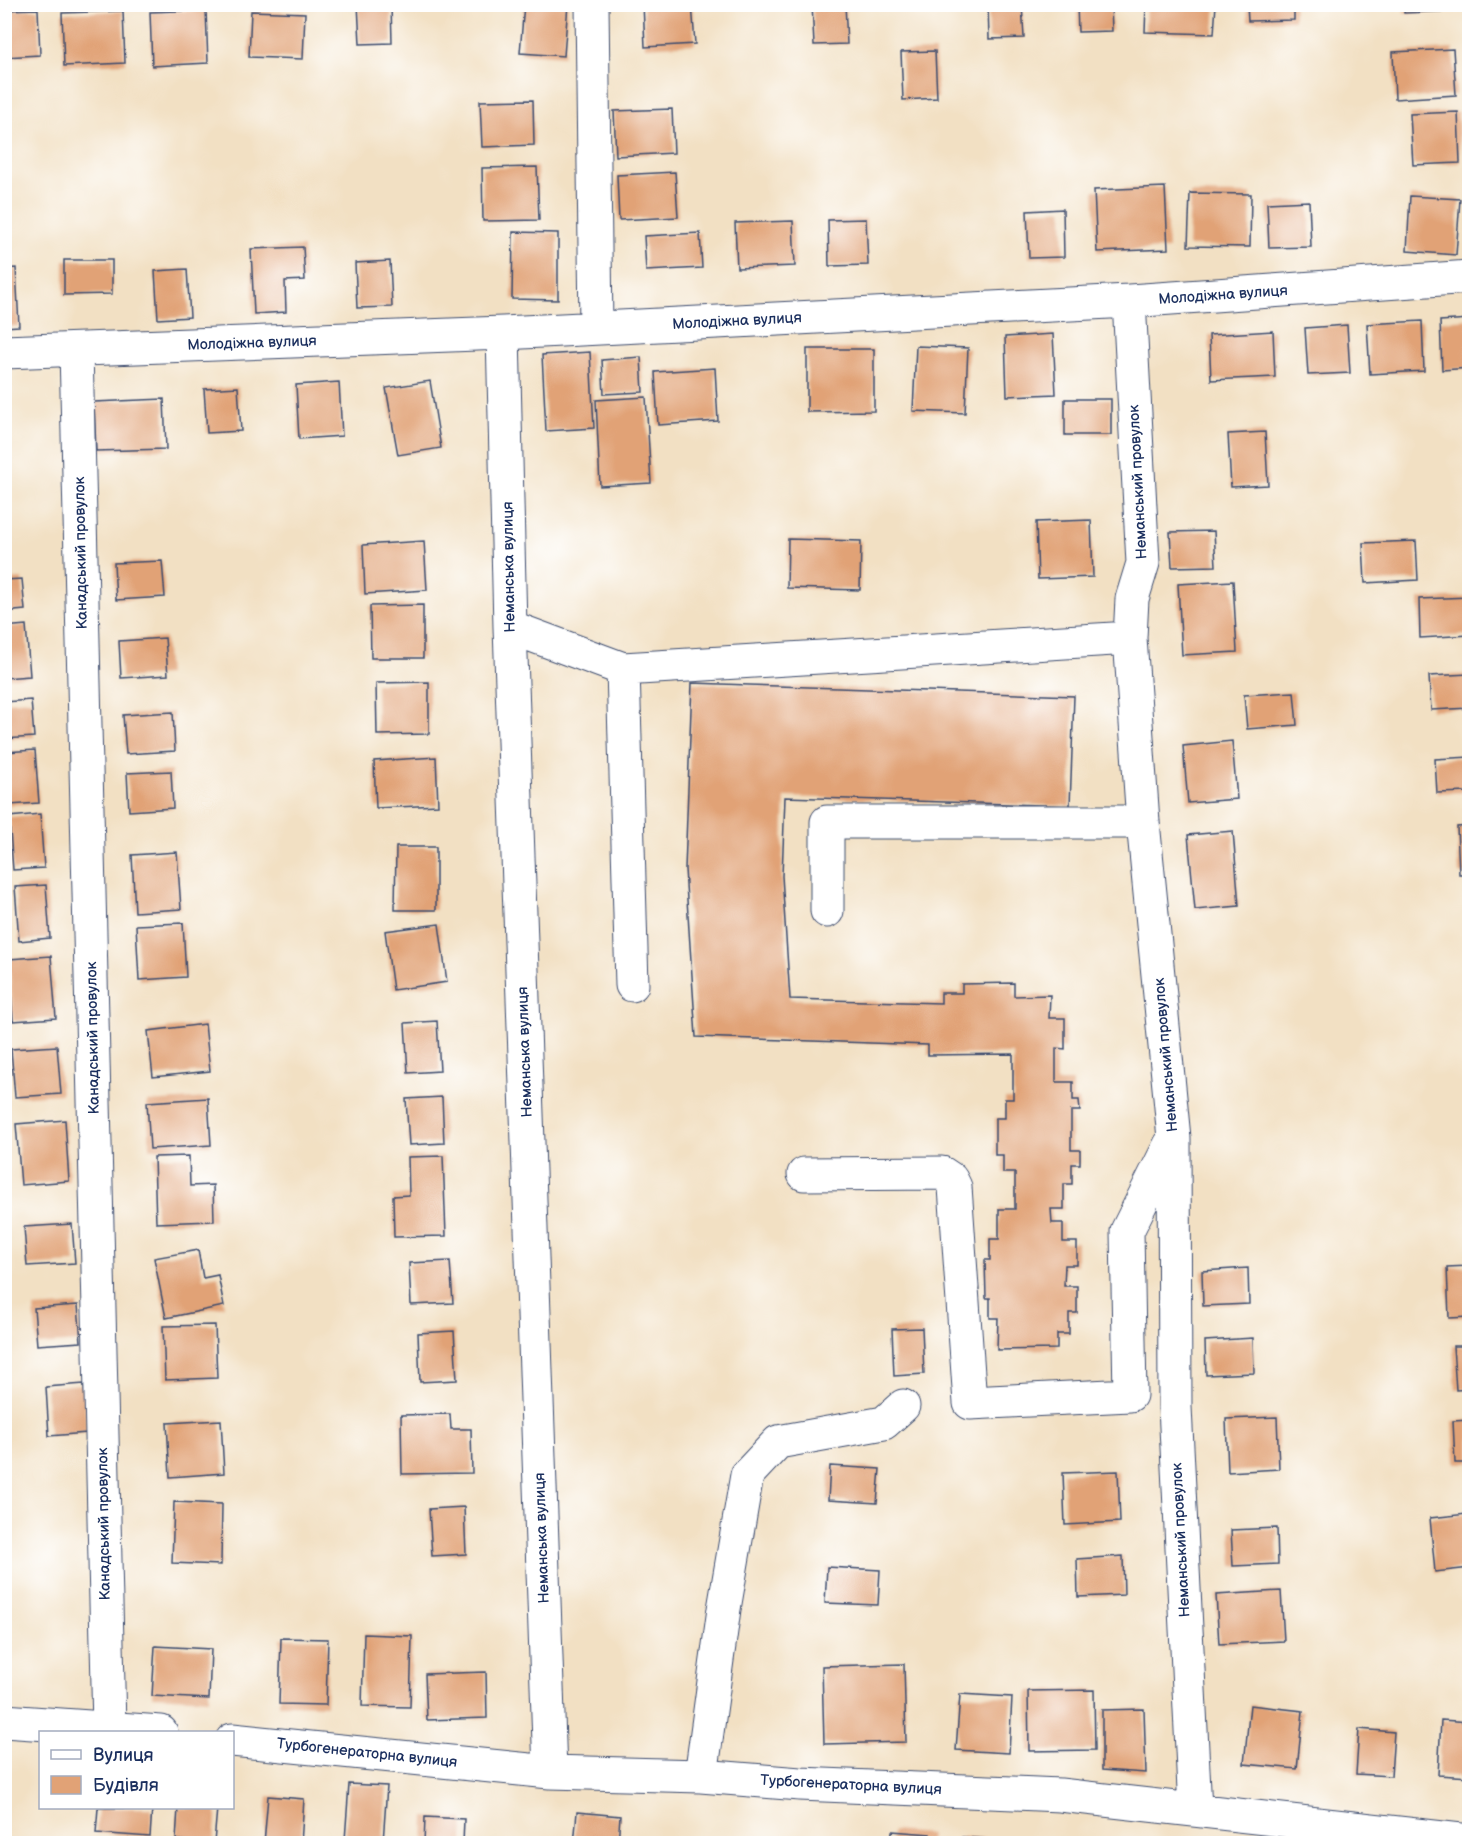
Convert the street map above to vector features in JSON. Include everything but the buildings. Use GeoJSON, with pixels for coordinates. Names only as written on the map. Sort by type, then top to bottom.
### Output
{"type":"FeatureCollection","features":[{"type":"Feature","properties":{"kind":"street"},"geometry":{"type":"LineString","coordinates":[[592,4],[596,328]]}},
{"type":"Feature","properties":{"kind":"street","name":"Молодіжна вулиця"},"geometry":{"type":"LineString","coordinates":[[4,352],[503,333],[1129,301],[1470,276]]}},
{"type":"Feature","properties":{"kind":"street","name":"Неманський провулок"},"geometry":{"type":"LineString","coordinates":[[1129,301],[1143,563],[1132,599],[1130,638],[1143,822],[1174,1138],[1175,1407],[1195,1810]]}},
{"type":"Feature","properties":{"kind":"street","name":"Неманська вулиця"},"geometry":{"type":"LineString","coordinates":[[503,333],[510,627],[550,1772]]}},
{"type":"Feature","properties":{"kind":"street","name":"Канадський провулок"},"geometry":{"type":"LineString","coordinates":[[76,350],[109,1727]]}},
{"type":"Feature","properties":{"kind":"street"},"geometry":{"type":"LineString","coordinates":[[510,627],[624,669],[1130,638]]}},
{"type":"Feature","properties":{"kind":"street"},"geometry":{"type":"LineString","coordinates":[[624,669],[632,985]]}},
{"type":"Feature","properties":{"kind":"street"},"geometry":{"type":"LineString","coordinates":[[827,911],[827,822],[1143,822]]}},
{"type":"Feature","properties":{"kind":"street"},"geometry":{"type":"LineString","coordinates":[[804,1174],[942,1173],[951,1179],[955,1186],[970,1403],[1130,1395],[1127,1231],[1174,1138]]}},
{"type":"Feature","properties":{"kind":"street"},"geometry":{"type":"LineString","coordinates":[[701,1776],[724,1609],[747,1475],[778,1442],[884,1422],[903,1406]]}},
{"type":"Feature","properties":{"kind":"street"},"geometry":{"type":"LineString","coordinates":[[4,1721],[151,1731]]}},
{"type":"Feature","properties":{"kind":"street","name":"Турбогенераторна вулиця"},"geometry":{"type":"LineString","coordinates":[[234,1740],[550,1772],[701,1776],[800,1784],[1060,1795],[1470,1841]]}}]}
